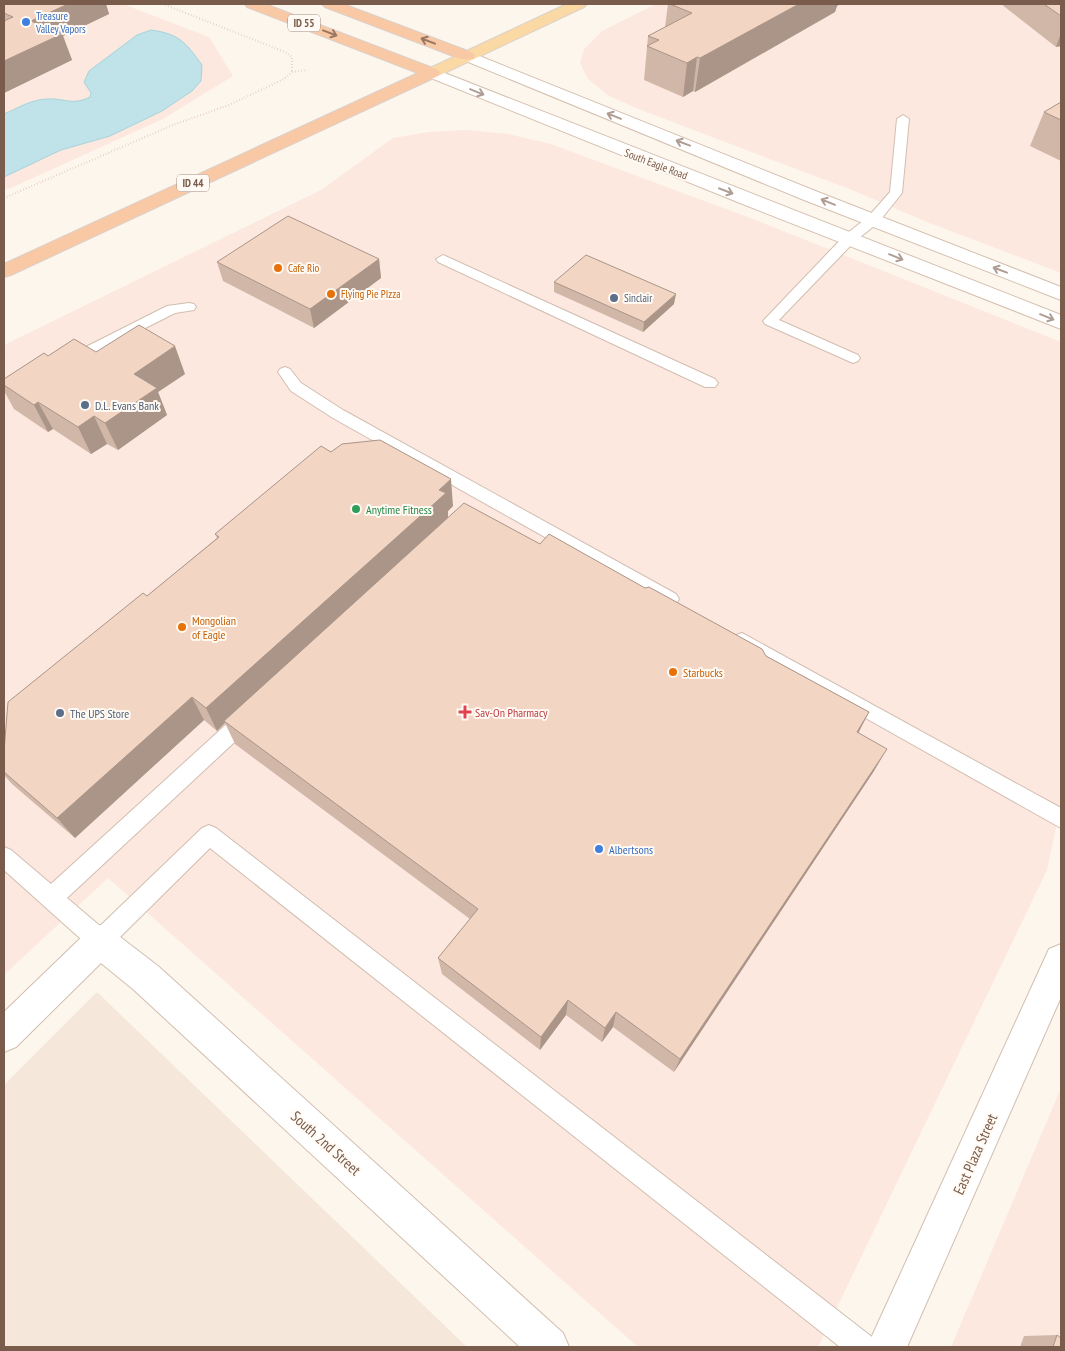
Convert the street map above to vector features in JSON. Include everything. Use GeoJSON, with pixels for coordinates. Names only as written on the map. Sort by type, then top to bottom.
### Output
{"type":"FeatureCollection","features":[{"type":"Feature","properties":{"kind":"highway","name":"South Eagle Road"},"geometry":{"type":"LineString","coordinates":[[252,4],[432,73]]}},
{"type":"Feature","properties":{"kind":"highway","name":"ID 55"},"geometry":{"type":"LineString","coordinates":[[330,4],[467,56]]}},
{"type":"Feature","properties":{"kind":"highway","name":"ID 44"},"geometry":{"type":"LineString","coordinates":[[4,271],[432,73]]}},
{"type":"Feature","properties":{"kind":"main road","name":"ID 44"},"geometry":{"type":"LineString","coordinates":[[432,73],[579,4]]}},
{"type":"Feature","properties":{"kind":"main road"},"geometry":{"type":"LineString","coordinates":[[467,56],[1061,294]]}},
{"type":"Feature","properties":{"kind":"main road","name":"South Eagle Road"},"geometry":{"type":"LineString","coordinates":[[432,73],[633,155],[850,238],[1061,322]]}},
{"type":"Feature","properties":{"kind":"main road"},"geometry":{"type":"LineString","coordinates":[[4,1035],[100,941]]}},
{"type":"Feature","properties":{"kind":"main road","name":"South 2nd Street"},"geometry":{"type":"LineString","coordinates":[[100,941],[146,978],[549,1347]]}},
{"type":"Feature","properties":{"kind":"main road","name":"East Plaza Street"},"geometry":{"type":"LineString","coordinates":[[887,1347],[1061,960]]}},
{"type":"Feature","properties":{"kind":"lane"},"geometry":{"type":"LineString","coordinates":[[853,358],[770,322],[850,238],[873,220],[896,193],[903,119]]}},
{"type":"Feature","properties":{"kind":"lane"},"geometry":{"type":"LineString","coordinates":[[443,259],[710,383]]}},
{"type":"Feature","properties":{"kind":"lane"},"geometry":{"type":"LineString","coordinates":[[57,368],[172,309],[189,307]]}},
{"type":"Feature","properties":{"kind":"lane"},"geometry":{"type":"LineString","coordinates":[[285,372],[296,387],[338,414],[683,606]]}},
{"type":"Feature","properties":{"kind":"lane"},"geometry":{"type":"LineString","coordinates":[[472,510],[487,497]]}},
{"type":"Feature","properties":{"kind":"lane"},"geometry":{"type":"LineString","coordinates":[[725,630],[1061,819]]}},
{"type":"Feature","properties":{"kind":"lane"},"geometry":{"type":"LineString","coordinates":[[51,899],[262,705]]}},
{"type":"Feature","properties":{"kind":"lane"},"geometry":{"type":"LineString","coordinates":[[4,857],[100,941],[209,835],[862,1347]]}},
{"type":"Feature","properties":{"kind":"path"},"geometry":{"type":"LineString","coordinates":[[163,4],[285,52],[292,57],[292,72]]}},
{"type":"Feature","properties":{"kind":"path"},"geometry":{"type":"LineString","coordinates":[[4,198],[173,125],[229,105],[284,79],[292,72],[307,70]]}},
{"type":"Feature","properties":{"kind":"shaded area"},"geometry":{"type":"Polygon","coordinates":[[[4,4],[123,4],[209,37],[233,76],[163,119],[11,188],[4,189],[4,4]]]}},
{"type":"Feature","properties":{"kind":"shaded area"},"geometry":{"type":"Polygon","coordinates":[[[656,4],[1061,4],[1061,273],[609,96],[588,79],[580,63],[584,49],[602,31],[656,4]]]}},
{"type":"Feature","properties":{"kind":"shaded area"},"geometry":{"type":"Polygon","coordinates":[[[467,130],[508,134],[551,144],[761,222],[1061,342],[1061,805],[1047,870],[818,1347],[638,1347],[108,878],[4,975],[4,345],[321,190],[393,138],[429,132],[467,130]]]}},
{"type":"Feature","properties":{"kind":"shaded area"},"geometry":{"type":"Polygon","coordinates":[[[97,992],[467,1347],[4,1347],[4,1085],[97,992]]]}},
{"type":"Feature","properties":{"kind":"shaded area"},"geometry":{"type":"Polygon","coordinates":[[[1061,1088],[1061,1347],[951,1347],[1061,1088]]]}},
{"type":"Feature","properties":{"kind":"water"},"geometry":{"type":"Polygon","coordinates":[[[151,30],[176,37],[186,45],[202,65],[201,81],[192,91],[162,111],[110,136],[61,150],[4,177],[4,114],[36,100],[78,101],[90,97],[91,93],[84,82],[89,71],[137,35],[151,30]]]}},
{"type":"Feature","properties":{"kind":"building"},"geometry":{"type":"Polygon","coordinates":[[[4,4],[68,4],[31,21],[62,34],[4,61],[4,21],[13,17],[4,13],[4,4]]]}},
{"type":"Feature","properties":{"kind":"building"},"geometry":{"type":"Polygon","coordinates":[[[670,4],[799,4],[700,58],[697,57],[687,63],[647,46],[659,40],[648,36],[692,13],[670,4]]]}},
{"type":"Feature","properties":{"kind":"building"},"geometry":{"type":"Polygon","coordinates":[[[1044,4],[1061,4],[1061,16],[1044,4]]]}},
{"type":"Feature","properties":{"kind":"building"},"geometry":{"type":"Polygon","coordinates":[[[1061,102],[1061,120],[1044,112],[1061,102]]]}},
{"type":"Feature","properties":{"kind":"building"},"geometry":{"type":"Polygon","coordinates":[[[288,216],[379,259],[310,309],[217,262],[288,216]]]}},
{"type":"Feature","properties":{"kind":"building","name":"Sinclair"},"geometry":{"type":"Polygon","coordinates":[[[586,255],[676,294],[644,322],[554,282],[586,255]]]}},
{"type":"Feature","properties":{"kind":"building"},"geometry":{"type":"Polygon","coordinates":[[[139,325],[175,346],[134,374],[157,388],[105,423],[94,416],[78,427],[38,402],[34,405],[4,385],[4,379],[44,353],[48,356],[74,339],[96,352],[139,325]]]}},
{"type":"Feature","properties":{"kind":"building"},"geometry":{"type":"Polygon","coordinates":[[[380,440],[451,479],[439,490],[446,493],[206,708],[192,697],[57,818],[4,772],[8,702],[143,593],[147,596],[219,537],[215,534],[321,446],[331,452],[342,444],[380,440]]]}},
{"type":"Feature","properties":{"kind":"building","name":"Albertsons"},"geometry":{"type":"Polygon","coordinates":[[[464,503],[540,544],[549,534],[645,588],[649,587],[762,649],[766,656],[869,712],[857,732],[887,749],[680,1059],[616,1012],[605,1028],[568,1000],[541,1037],[438,958],[478,909],[224,721],[464,503]]]}},
{"type":"Feature","properties":{"kind":"building"},"geometry":{"type":"Polygon","coordinates":[[[1057,1335],[1061,1338],[1061,1347],[1053,1347],[1057,1335]]]}},
{"type":"Feature","properties":{"kind":"place","name":"Treasure Valley Vapors"},"geometry":{"type":"Point","coordinates":[26,22]}},
{"type":"Feature","properties":{"kind":"place","name":"Cafe Rio"},"geometry":{"type":"Point","coordinates":[278,268]}},
{"type":"Feature","properties":{"kind":"place","name":"Flying Pie PIzza"},"geometry":{"type":"Point","coordinates":[331,294]}},
{"type":"Feature","properties":{"kind":"place","name":"Sinclair"},"geometry":{"type":"Point","coordinates":[614,298]}},
{"type":"Feature","properties":{"kind":"place","name":"D.L. Evans Bank"},"geometry":{"type":"Point","coordinates":[85,405]}},
{"type":"Feature","properties":{"kind":"place","name":"Anytime Fitness"},"geometry":{"type":"Point","coordinates":[356,509]}},
{"type":"Feature","properties":{"kind":"place","name":"Mongolian of Eagle"},"geometry":{"type":"Point","coordinates":[182,627]}},
{"type":"Feature","properties":{"kind":"place","name":"Starbucks"},"geometry":{"type":"Point","coordinates":[673,672]}},
{"type":"Feature","properties":{"kind":"place","name":"Sav-On Pharmacy"},"geometry":{"type":"Point","coordinates":[465,712]}},
{"type":"Feature","properties":{"kind":"place","name":"The UPS Store"},"geometry":{"type":"Point","coordinates":[60,713]}},
{"type":"Feature","properties":{"kind":"place","name":"Albertsons"},"geometry":{"type":"Point","coordinates":[599,849]}}]}
